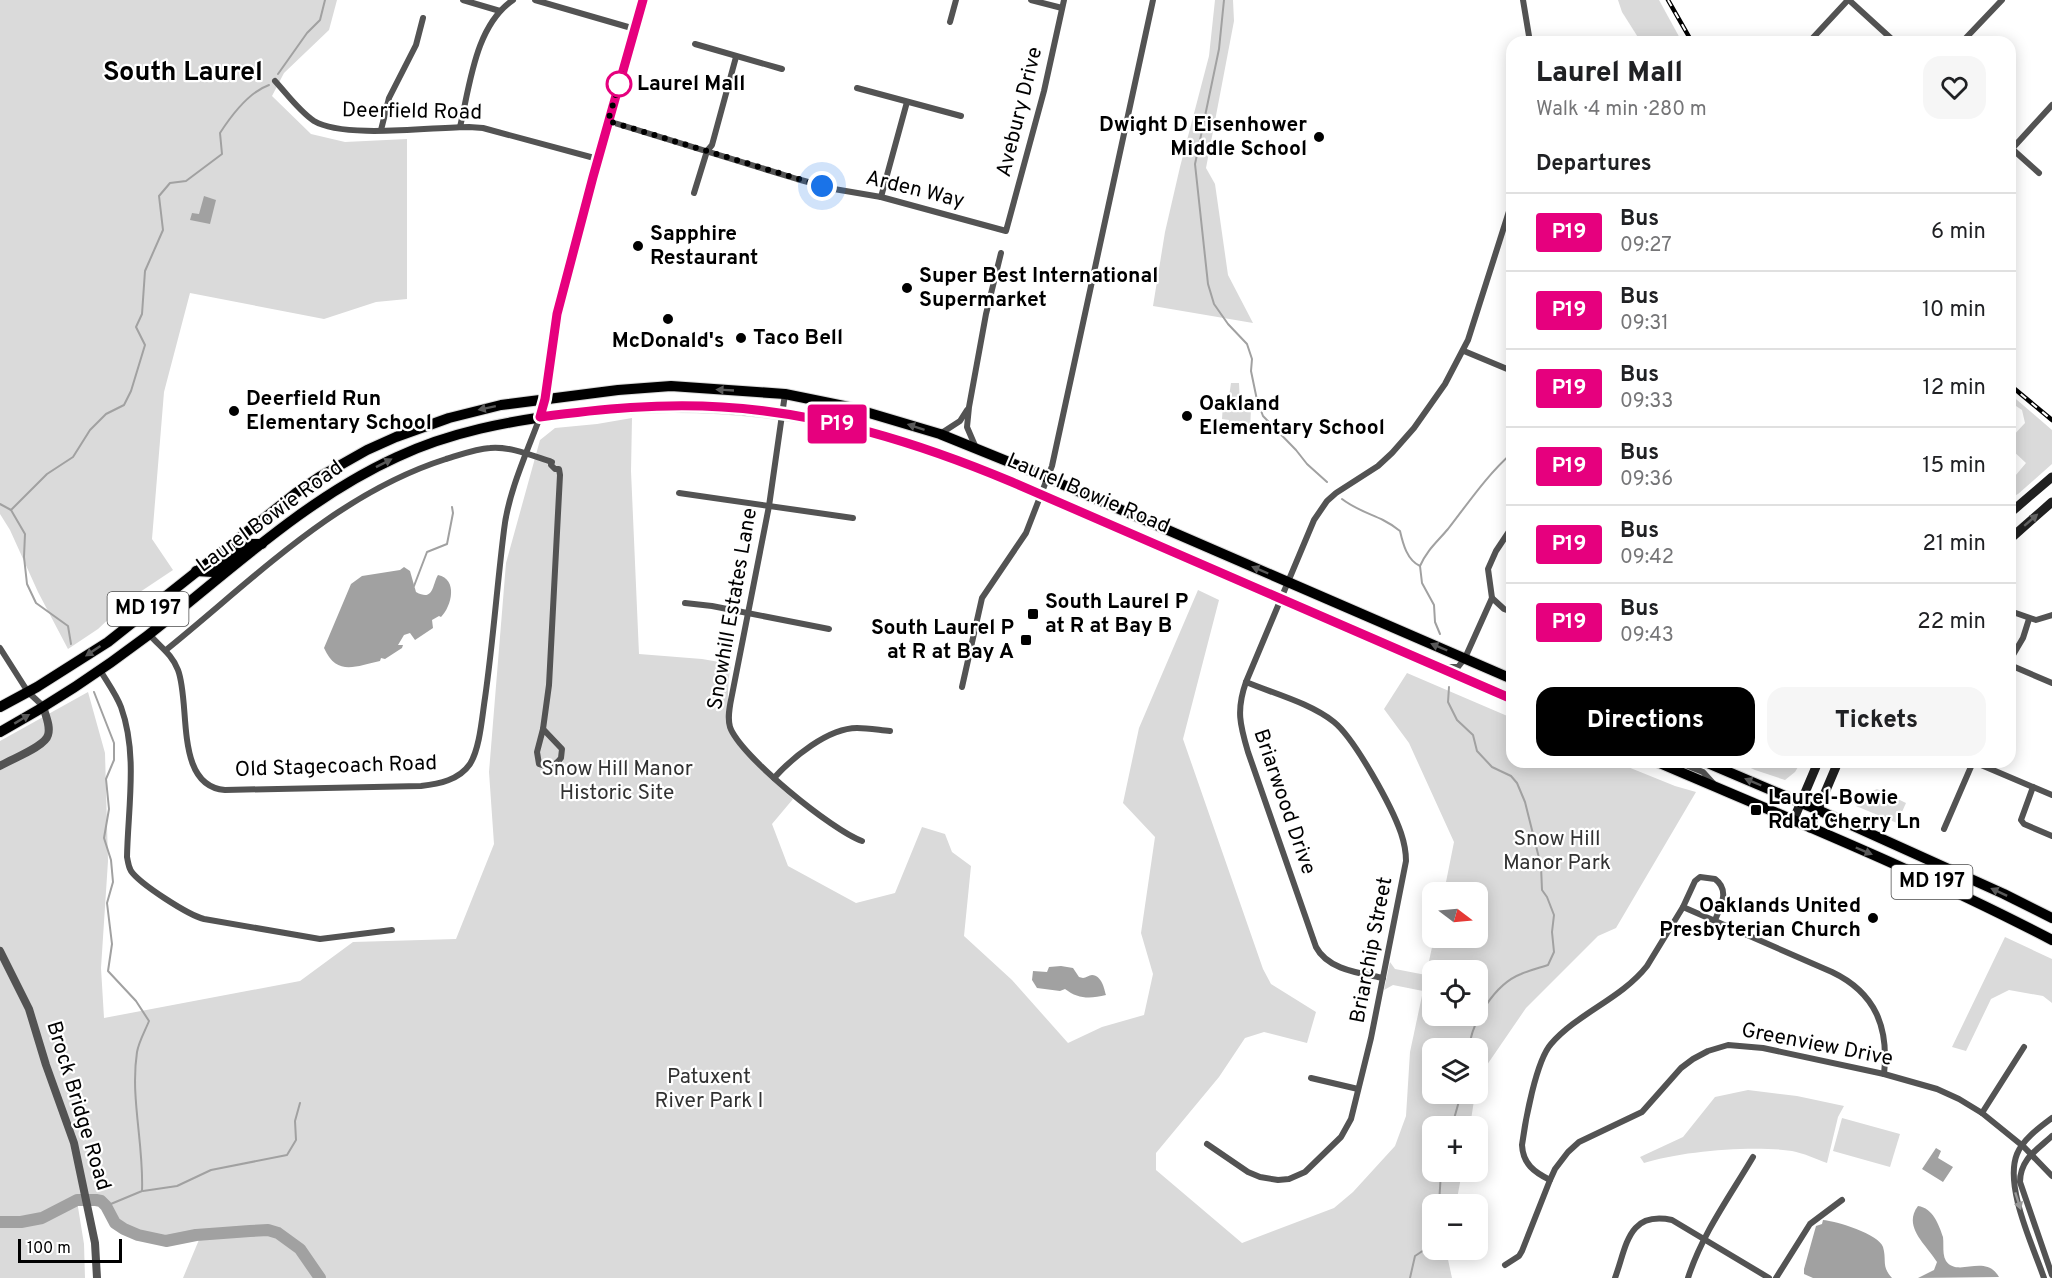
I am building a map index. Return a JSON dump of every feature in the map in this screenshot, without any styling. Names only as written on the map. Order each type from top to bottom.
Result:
[{"type":"main road","name":"Laurel Bowie Road","points":[[0,708],[108,642],[296,493],[321,476],[379,444],[420,427],[501,405],[671,386],[785,394],[849,407],[940,434],[1506,676]]},
{"type":"main road","name":"Laurel Bowie Road","points":[[0,732],[100,670],[328,495],[398,456],[465,433],[540,417],[618,408],[683,406],[743,409],[849,427],[905,442],[963,462],[1506,696]]},
{"type":"main road","points":[[2016,508],[2052,477]]},
{"type":"main road","points":[[2016,534],[2052,502]]},
{"type":"main road","points":[[196,571],[213,572],[249,544],[262,544]]},
{"type":"main road","name":"MD 197","points":[[1671,768],[1982,905],[2052,940]]},
{"type":"main road","name":"MD 197","points":[[1719,768],[1818,810],[2052,918]]},
{"type":"main road","points":[[1793,821],[1815,768]]},
{"type":"main road","points":[[1810,828],[1836,768]]},
{"type":"street","points":[[463,0],[500,11]]},
{"type":"street","points":[[460,127],[480,43],[492,21],[513,0]]},
{"type":"street","points":[[535,0],[635,28]]},
{"type":"street","name":"Old Stagecoach Road","points":[[149,634],[166,650],[180,676],[193,765],[198,776],[210,786],[225,790],[413,786],[438,784],[466,768],[475,751],[490,662],[504,528],[545,399],[557,314],[643,0]]},
{"type":"street","points":[[950,22],[956,0]]},
{"type":"street","points":[[1031,0],[1062,9]]},
{"type":"street","name":"Avebury Drive","points":[[1006,231],[1044,91],[1065,0]]},
{"type":"street","points":[[962,687],[982,598],[1020,544],[1048,479],[1153,0]]},
{"type":"street","points":[[1523,0],[1529,36]]},
{"type":"street","points":[[1815,36],[1849,0],[1888,36]]},
{"type":"street","points":[[1968,36],[2002,0]]},
{"type":"street","points":[[381,130],[388,98],[416,45],[423,18]]},
{"type":"street","points":[[695,44],[783,69]]},
{"type":"street","points":[[694,193],[707,151],[712,144],[736,57]]},
{"type":"street","name":"Deerfield Road","points":[[275,81],[303,112],[319,123],[345,130],[460,127],[493,130],[598,159]]},
{"type":"street","points":[[857,88],[961,116]]},
{"type":"street","points":[[880,197],[907,102]]},
{"type":"street","points":[[2016,143],[2052,105]]},
{"type":"street","name":"Arden Way","points":[[608,121],[822,186],[880,197],[1006,231]]},
{"type":"street","points":[[2016,152],[2039,173]]},
{"type":"street","name":"Briarwood Drive","points":[[1383,978],[1334,965],[1321,956],[1316,947],[1241,729],[1240,705],[1246,682],[1280,599],[1309,529],[1320,510],[1340,489],[1378,466],[1392,453],[1439,394],[1464,351],[1506,221]]},
{"type":"street","points":[[976,449],[967,427],[969,407],[1001,252]]},
{"type":"street","points":[[1464,351],[1506,368]]},
{"type":"street","name":"Snowhill Estates Lane","points":[[785,394],[769,506],[732,695],[729,725],[742,744],[774,778],[804,804],[850,837],[862,841]]},
{"type":"street","points":[[940,434],[960,421],[969,407]]},
{"type":"street","points":[[166,650],[325,521],[382,485],[426,466],[483,448],[500,448],[552,462],[551,465],[555,469],[559,469],[549,686],[537,752],[538,764],[546,767],[552,766],[561,758],[562,749],[543,729]]},
{"type":"street","points":[[679,493],[853,518]]},
{"type":"street","points":[[1438,668],[1458,667],[1465,658],[1492,598],[1488,569],[1506,536]]},
{"type":"street","points":[[1492,598],[1506,610]]},
{"type":"street","points":[[685,603],[712,606],[829,629]]},
{"type":"street","points":[[2016,614],[2039,620],[2052,615]]},
{"type":"street","points":[[2016,651],[2029,619]]},
{"type":"street","points":[[0,648],[28,692],[43,706],[49,733],[46,740],[39,746],[0,766]]},
{"type":"street","points":[[2016,666],[2052,683]]},
{"type":"street","points":[[100,670],[121,706],[127,731],[131,776],[127,856],[130,869],[134,874],[167,900],[189,914],[204,919],[320,939],[392,930]]},
{"type":"street","name":"Briarchip Street","points":[[1207,1144],[1248,1172],[1270,1179],[1289,1179],[1305,1172],[1341,1137],[1351,1119],[1383,978],[1406,861],[1404,841],[1396,821],[1362,759],[1341,728],[1318,712],[1246,682]]},
{"type":"street","points":[[774,778],[810,746],[839,732],[855,728],[890,731]]},
{"type":"street","points":[[1693,768],[1703,772],[1716,787]]},
{"type":"street","points":[[1944,829],[1971,768]]},
{"type":"street","points":[[1988,768],[2052,795]]},
{"type":"street","points":[[2033,787],[2021,820],[2024,824],[2052,836]]},
{"type":"street","points":[[1550,1180],[1533,1170],[1524,1158],[1522,1149],[1523,1132],[1544,1056],[1552,1042],[1620,992],[1640,974],[1683,907],[1698,878],[1707,876],[1721,884],[1724,892],[1715,920]]},
{"type":"street","points":[[1683,907],[1852,982],[1869,1001],[1881,1025],[1886,1046],[1884,1074]]},
{"type":"street","name":"Brock Bridge Road","points":[[0,951],[29,1009],[74,1143],[95,1243],[97,1278]]},
{"type":"street","name":"Greenview Drive","points":[[1505,1266],[1522,1251],[1550,1180],[1562,1159],[1575,1146],[1642,1112],[1688,1062],[1728,1045],[1751,1046],[1884,1074],[1937,1089],[1982,1113],[2022,1145],[2052,1176]]},
{"type":"street","points":[[1982,1113],[2024,1047]]},
{"type":"street","points":[[1311,1078],[1358,1089]]},
{"type":"street","points":[[2044,1278],[2014,1187],[2013,1174],[2016,1155],[2022,1145],[2052,1118]]},
{"type":"street","points":[[2052,1136],[2031,1154],[2022,1166],[2020,1182],[2052,1275]]},
{"type":"street","points":[[1688,1278],[1703,1240],[1754,1157]]},
{"type":"street","points":[[1776,1278],[1810,1224],[1842,1200]]},
{"type":"street","points":[[1615,1278],[1631,1233],[1636,1226],[1658,1218],[1672,1220],[1769,1278]]},
{"type":"green space","points":[[0,0],[337,0],[329,30],[284,73],[272,96],[311,134],[345,142],[407,139],[407,299],[376,302],[324,319],[190,293],[164,392],[152,539],[173,570],[131,598],[98,629],[68,649],[0,514]]},
{"type":"green space","points":[[1215,0],[1233,0],[1234,21],[1206,168],[1215,184],[1228,275],[1253,323],[1153,306],[1165,232],[1209,56]]},
{"type":"green space","points":[[1618,0],[1659,0],[1679,36],[1637,36],[1622,12]]},
{"type":"green space","points":[[1231,383],[1239,383],[1240,405],[1251,407],[1250,433],[1230,433],[1229,420],[1222,419],[1223,404],[1228,404]]},
{"type":"green space","points":[[2016,399],[2052,430],[2052,464],[2016,495],[2016,475],[2026,463],[2016,454],[2016,433],[2025,423],[2022,410],[2016,406]]},
{"type":"green space","name":"Patuxent River Park I","points":[[632,418],[631,471],[639,654],[702,659],[731,664],[728,709],[738,742],[760,769],[793,799],[772,824],[788,866],[856,903],[895,893],[922,827],[945,834],[952,852],[971,866],[964,936],[1012,980],[1068,1043],[1102,1027],[1144,1015],[1153,974],[1141,933],[1155,837],[1123,803],[1139,728],[1198,590],[1219,600],[1183,739],[1263,969],[1271,984],[1316,1012],[1307,1043],[1264,1032],[1245,1038],[1219,1077],[1156,1153],[1156,1170],[1242,1243],[1334,1208],[1353,1192],[1395,1146],[1406,1116],[1410,1052],[1422,996],[1422,1026],[1488,1026],[1488,960],[1429,960],[1432,948],[1488,948],[1488,882],[1446,882],[1454,842],[1409,743],[1384,709],[1407,673],[1506,715],[1506,768],[1630,768],[1696,792],[1616,928],[1598,936],[1526,1008],[1488,1063],[1488,1038],[1422,1038],[1422,1104],[1473,1104],[1472,1116],[1422,1116],[1422,1182],[1460,1182],[1458,1194],[1422,1194],[1422,1260],[1448,1260],[1452,1278],[183,1278],[201,1235],[166,1241],[138,1235],[115,1223],[101,1201],[77,1201],[84,1244],[85,1278],[0,1278],[0,741],[88,692],[105,753],[108,861],[101,968],[104,1018],[300,981],[353,942],[456,939],[494,844],[489,772],[506,563],[540,440],[555,428]]},
{"type":"green space","points":[[1751,768],[1797,768],[1785,780]]},
{"type":"green space","points":[[1877,789],[1906,803],[1897,823],[1856,806],[1860,797]]},
{"type":"green space","points":[[2005,937],[2052,959],[2052,1003],[2043,996],[2009,990],[1991,999],[1966,1051],[1952,1047]]},
{"type":"green space","name":"Patuxent River Park I","points":[[1390,962],[1395,969],[1422,974],[1422,991],[1393,985],[1384,990]]},
{"type":"green space","points":[[1748,1090],[1797,1096],[1844,1106],[1838,1117],[1827,1163],[1792,1151],[1776,1149],[1697,1152],[1644,1163],[1640,1157],[1683,1137],[1715,1097]]},
{"type":"green space","points":[[1842,1118],[1900,1134],[1890,1167],[1833,1151]]},
{"type":"shaded area","points":[[204,196],[216,200],[210,224],[190,220],[192,213],[199,214]]},
{"type":"shaded area","points":[[404,567],[410,571],[416,592],[422,595],[429,594],[438,575],[448,582],[451,593],[445,612],[441,617],[432,620],[433,628],[415,640],[410,633],[404,635],[398,645],[403,645],[402,648],[385,659],[381,658],[380,661],[355,667],[335,663],[324,648],[351,584],[362,576],[400,570]]},
{"type":"shaded area","points":[[1049,967],[1073,968],[1079,977],[1095,976],[1102,983],[1106,995],[1084,997],[1065,989],[1060,991],[1037,988],[1032,980],[1033,971],[1047,972]]},
{"type":"shaded area","points":[[1936,1148],[1941,1151],[1938,1158],[1953,1167],[1943,1182],[1922,1169]]},
{"type":"shaded area","points":[[1918,1206],[1928,1210],[1937,1222],[1943,1237],[1945,1258],[1951,1266],[1987,1267],[1999,1277],[1918,1278],[1934,1270],[1937,1262],[1914,1228],[1914,1214]]},
{"type":"shaded area","points":[[1823,1220],[1856,1229],[1880,1242],[1884,1252],[1885,1267],[1892,1278],[1813,1278],[1804,1274],[1816,1226],[1822,1224]]},
{"type":"waterway","points":[[278,74],[307,33],[320,20],[325,0]]},
{"type":"waterway","points":[[1224,0],[1219,49],[1195,164],[1208,284],[1214,304],[1228,324],[1247,344],[1252,359],[1251,371],[1257,400],[1263,416],[1307,464],[1327,482]]},
{"type":"waterway","points":[[71,644],[68,626],[36,603],[27,584],[24,557],[25,534],[11,510],[47,474],[73,457],[90,430],[106,414],[124,405],[131,391],[145,345],[136,327],[142,314],[145,271],[163,230],[159,196],[170,183],[186,181],[222,154],[220,133],[224,126],[254,93],[269,85]]},
{"type":"waterway","points":[[1420,566],[1429,551],[1478,489],[1506,459]]},
{"type":"waterway","points":[[1342,499],[1400,531],[1409,556],[1420,566],[1422,583],[1434,605],[1435,622],[1440,634]]},
{"type":"waterway","points":[[0,504],[11,510]]},
{"type":"waterway","points":[[414,586],[427,552],[447,544],[452,507]]},
{"type":"waterway","points":[[1449,687],[1448,702],[1457,720],[1473,735],[1477,751],[1492,767],[1511,776],[1517,783],[1525,802],[1541,866],[1542,890],[1554,915],[1552,932],[1554,952],[1548,965],[1524,973],[1502,986],[1480,1015],[1471,1038]]},
{"type":"waterway","points":[[94,692],[114,743],[114,760],[106,779],[109,809],[104,838],[111,860],[113,882],[107,903],[112,944],[108,971],[136,1001],[149,1021],[138,1048],[135,1069],[142,1191],[106,1206]]},
{"type":"waterway","points":[[143,1191],[177,1186],[211,1170],[287,1155],[296,1140],[295,1121],[300,1103]]},
{"type":"waterway","points":[[1455,1116],[1458,1104]]},
{"type":"waterway","points":[[1440,1182],[1440,1194]]},
{"type":"waterway","points":[[0,1222],[21,1222],[42,1218],[77,1200],[96,1200],[106,1206],[115,1223],[124,1229],[138,1235],[166,1241],[196,1235],[268,1230],[278,1233],[300,1249],[320,1278]]},
{"type":"waterway","points":[[1410,1278],[1415,1256],[1422,1251]]},
{"type":"railway","points":[[1668,0],[1689,36]]},
{"type":"railway","points":[[2016,390],[2052,420]]},
{"type":"bus line","name":"P19","points":[[643,0],[557,314],[545,399],[540,417],[618,408],[719,407],[812,419],[905,442],[1012,482],[1506,696]]},
{"type":"place","name":"Laurel Mall","points":[[619,84]]},
{"type":"place","name":"Dwight D Eisenhower Middle School","points":[[1319,137]]},
{"type":"place","name":"Sapphire Restaurant","points":[[638,246]]},
{"type":"place","name":"Super Best International Supermarket","points":[[907,288]]},
{"type":"place","name":"McDonald's","points":[[668,319]]},
{"type":"place","name":"Taco Bell","points":[[741,338]]},
{"type":"place","name":"Deerfield Run Elementary School","points":[[234,411]]},
{"type":"place","name":"Oakland Elementary School","points":[[1187,416]]},
{"type":"place","name":"South Laurel P at R at Bay B","points":[[1033,614]]},
{"type":"place","name":"South Laurel P at R at Bay A","points":[[1026,640]]},
{"type":"place","name":"Laurel-Bowie Rd at Cherry Ln","points":[[1756,810]]},
{"type":"place","name":"Oaklands United Presbyterian Church","points":[[1873,918]]},
{"type":"district","name":"South Laurel","points":[[183,73]]},
{"type":"route","points":[[619,84],[622,74],[608,121],[822,186]]},
{"type":"park label","name":"Snow Hill Manor Historic Site","points":[[617,781]]},
{"type":"park label","name":"Snow Hill Manor Park","points":[[1557,851]]}]
